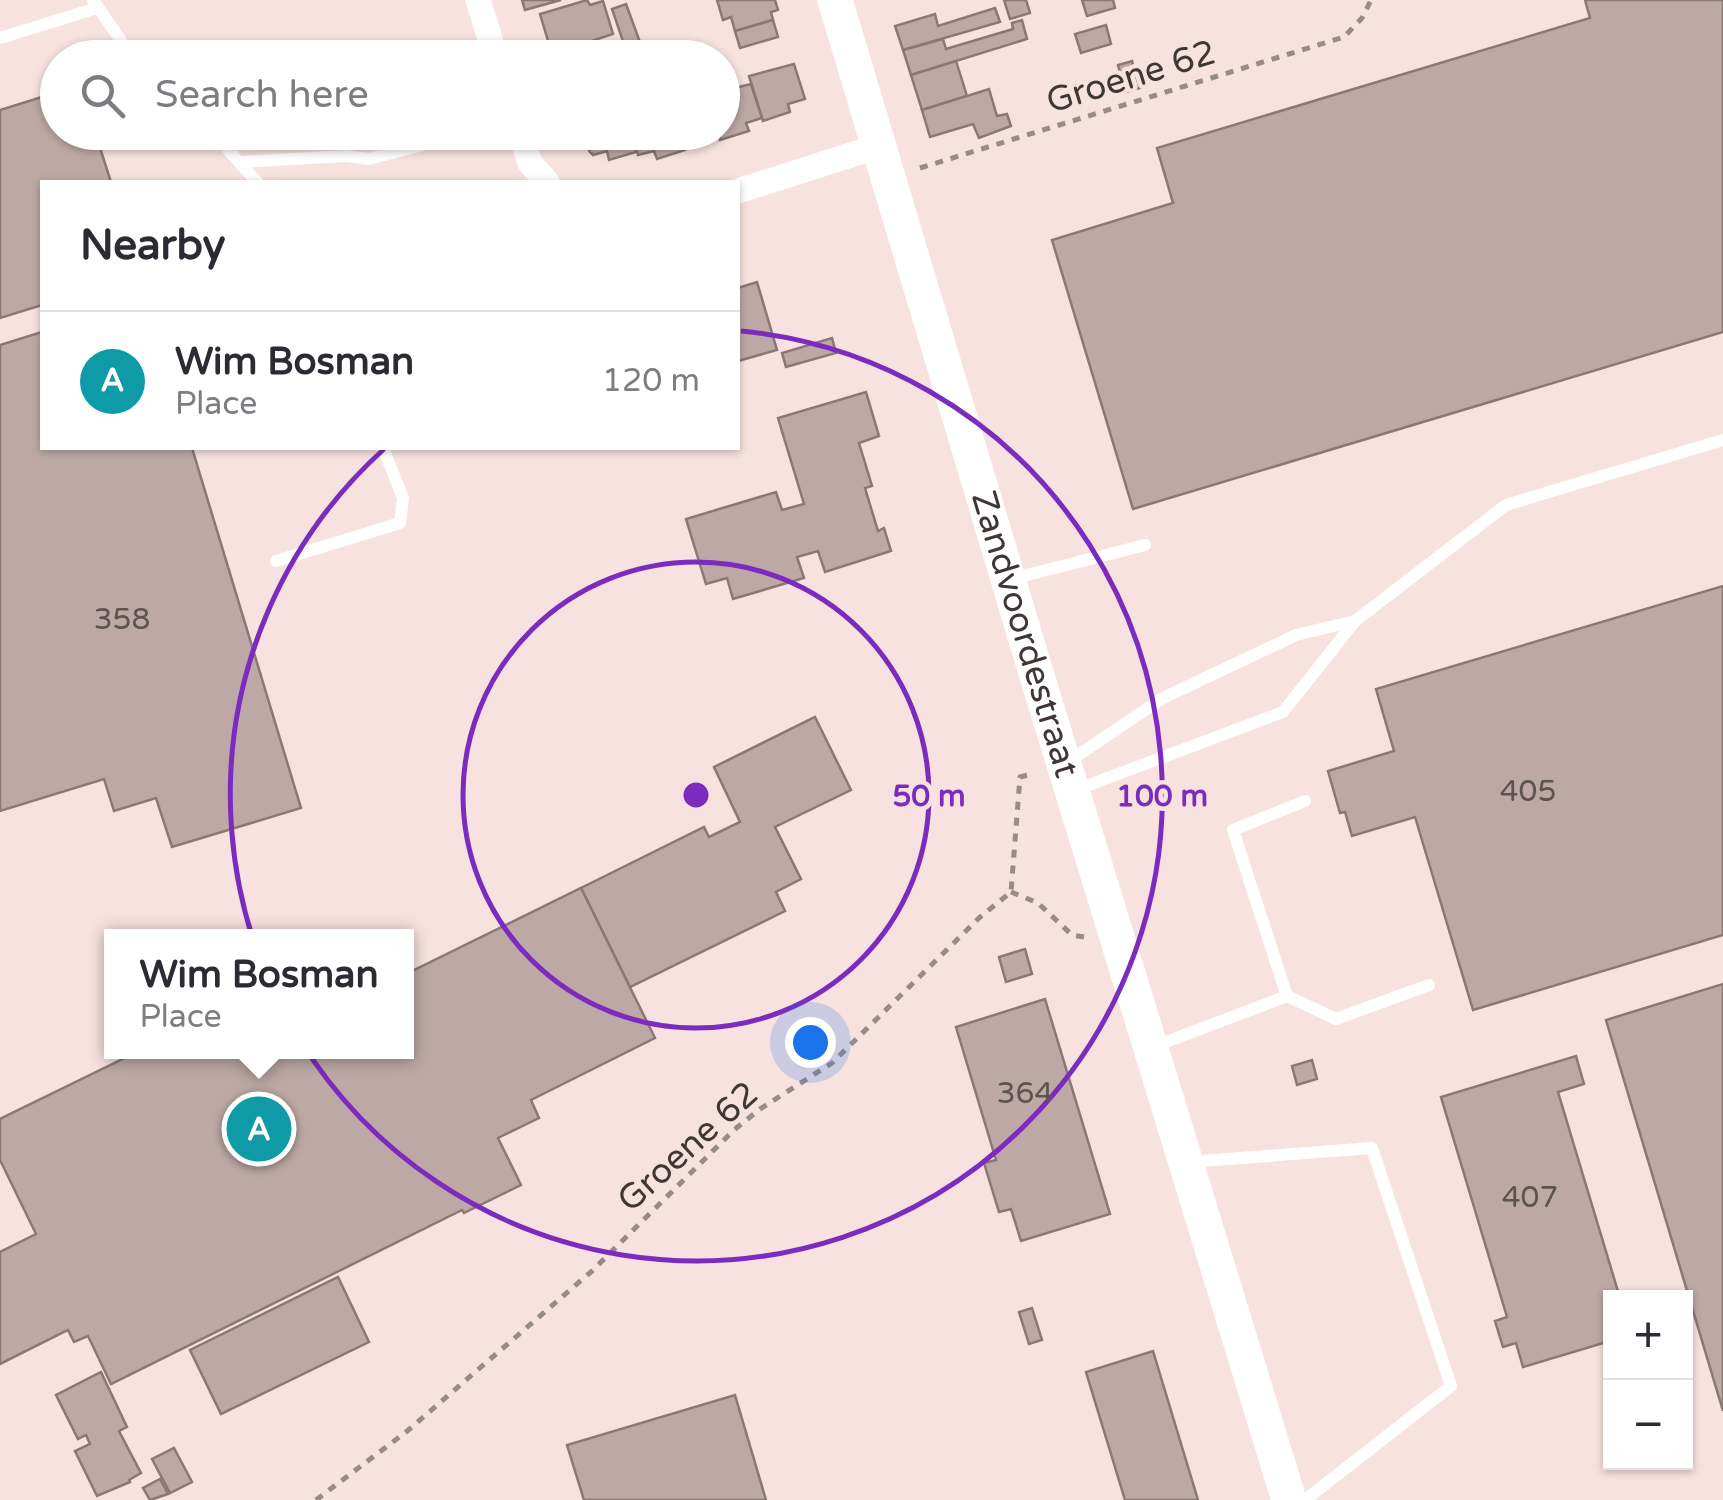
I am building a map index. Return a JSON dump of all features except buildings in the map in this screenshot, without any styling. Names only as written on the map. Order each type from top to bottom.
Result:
[{"type":"main road","name":"Zandvoordestraat","points":[[835,0],[1289,1500]]},
{"type":"street","points":[[478,0],[490,40]]},
{"type":"street","points":[[526,150],[530,163],[544,180]]},
{"type":"street","points":[[740,191],[884,162]]},
{"type":"lane","points":[[0,38],[95,4],[121,40]]},
{"type":"lane","points":[[229,150],[255,180]]},
{"type":"lane","points":[[241,162],[346,156],[369,159],[403,150]]},
{"type":"lane","points":[[1068,778],[1283,712],[1355,621],[1506,505],[1723,440]]},
{"type":"lane","points":[[276,561],[400,523],[403,498],[384,450]]},
{"type":"lane","points":[[1008,580],[1145,545]]},
{"type":"lane","points":[[1068,778],[1163,698],[1296,635],[1355,621]]},
{"type":"lane","points":[[1287,996],[1233,830],[1305,801]]},
{"type":"lane","points":[[1150,1048],[1287,996],[1336,1019],[1428,984]]},
{"type":"lane","points":[[1186,1162],[1372,1148],[1451,1386],[1305,1500]]},
{"type":"path","name":"Groene 62","points":[[884,162],[1344,37],[1362,18],[1370,0]]},
{"type":"path","points":[[1068,778],[1020,778],[1012,892],[1038,904],[1072,935],[1118,942]]},
{"type":"path","name":"Groene 62","points":[[316,1500],[406,1432],[592,1271],[734,1130],[859,1040],[979,918],[1012,892]]},
{"type":"place","name":"Wim Bosman","points":[[259,1129]]}]
